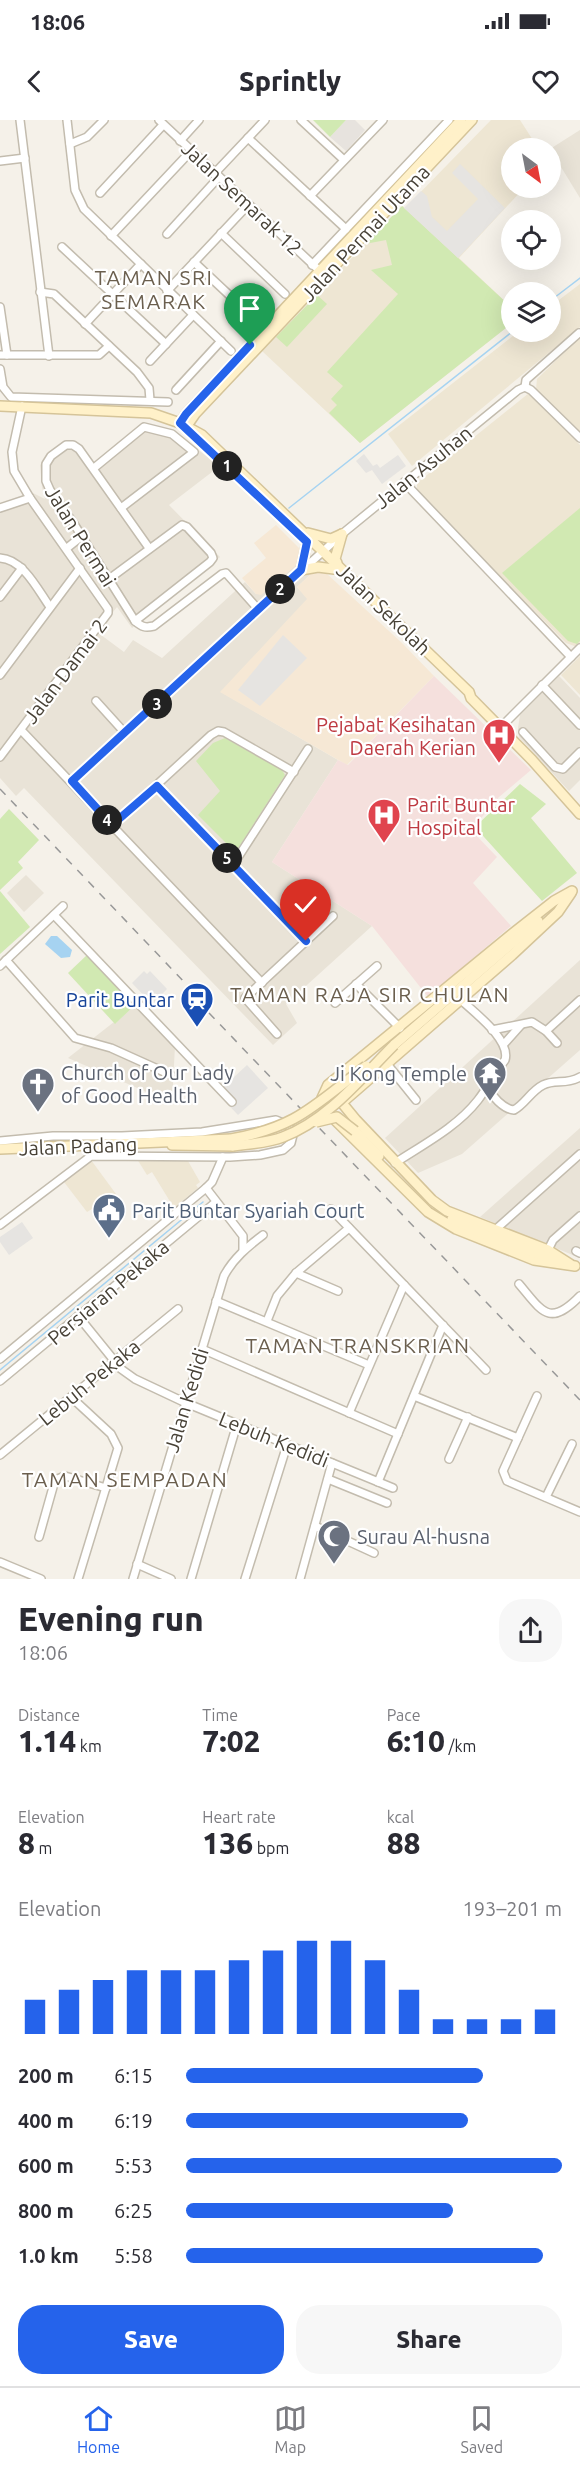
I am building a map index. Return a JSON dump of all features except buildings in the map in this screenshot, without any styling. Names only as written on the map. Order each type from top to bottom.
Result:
[{"type":"street","points":[[20,120],[49,356]]},
{"type":"street","points":[[67,120],[75,190],[84,209],[231,351]]},
{"type":"street","points":[[70,144],[87,137],[104,120]]},
{"type":"street","points":[[180,141],[199,120]]},
{"type":"street","points":[[167,234],[265,120]]},
{"type":"street","points":[[301,120],[344,160]]},
{"type":"street","points":[[310,196],[383,120]]},
{"type":"street","points":[[319,271],[346,229],[419,164],[449,120]]},
{"type":"street","name":"Jalan Permai Utama","points":[[183,425],[186,414],[461,120]]},
{"type":"street","name":"Jalan Permai Utama","points":[[419,164],[472,120]]},
{"type":"street","points":[[100,193],[161,122]]},
{"type":"street","name":"Jalan Semarak 12","points":[[161,122],[319,271]]},
{"type":"street","points":[[248,138],[346,229]]},
{"type":"street","points":[[111,236],[191,151]]},
{"type":"street","points":[[0,161],[25,158]]},
{"type":"street","points":[[167,291],[248,205]]},
{"type":"street","points":[[220,233],[285,294]]},
{"type":"street","points":[[62,247],[166,344]]},
{"type":"street","points":[[194,262],[258,322]]},
{"type":"street","points":[[85,324],[141,264]]},
{"type":"street","name":"Jalan Permai Utama","points":[[183,425],[319,271]]},
{"type":"street","points":[[40,292],[54,294],[145,381],[149,388],[150,400]]},
{"type":"street","points":[[0,307],[3,355],[99,355],[109,346]]},
{"type":"street","points":[[150,361],[193,315]]},
{"type":"street","name":"Jalan Asuhan","points":[[72,781],[321,552],[404,482],[518,390],[525,387],[526,380],[579,333]]},
{"type":"street","points":[[176,390],[220,341]]},
{"type":"street","points":[[0,369],[7,393],[11,397],[168,402]]},
{"type":"street","points":[[525,387],[531,390],[580,438]]},
{"type":"street","name":"Jalan Sekolah","points":[[0,406],[151,413],[183,425],[201,435],[301,530],[465,696],[471,698],[580,814]]},
{"type":"street","points":[[0,675],[80,568],[30,498],[14,471],[12,462],[15,435],[22,406]]},
{"type":"street","points":[[195,414],[195,428],[201,435]]},
{"type":"street","name":"Jalan Sekolah","points":[[183,425],[307,542],[321,552]]},
{"type":"street","points":[[122,508],[194,452],[172,434],[144,427],[94,468],[149,548]]},
{"type":"street","name":"Jalan Permai","points":[[94,468],[73,445],[66,445],[58,449],[46,464],[46,481],[135,621],[146,628],[160,621],[226,573],[258,609]]},
{"type":"street","points":[[404,482],[571,657]]},
{"type":"street","points":[[0,508],[30,498]]},
{"type":"street","points":[[109,579],[182,525],[187,527],[213,558],[135,621]]},
{"type":"street","points":[[301,530],[332,539],[342,534]]},
{"type":"street","points":[[307,542],[301,570],[336,567],[334,559],[342,534]]},
{"type":"street","points":[[67,548],[81,536]]},
{"type":"street","points":[[0,558],[6,558],[22,568],[50,607]]},
{"type":"street","points":[[0,597],[22,568]]},
{"type":"street","name":"Jalan Damai 2","points":[[0,758],[108,613],[108,609],[80,568]]},
{"type":"street","points":[[500,728],[580,648]]},
{"type":"street","points":[[542,685],[580,725]]},
{"type":"street","points":[[96,701],[125,733]]},
{"type":"street","points":[[21,730],[262,982]]},
{"type":"street","points":[[112,825],[218,731],[224,732],[294,772]]},
{"type":"street","points":[[523,732],[555,767],[562,769],[580,752]]},
{"type":"street","points":[[0,741],[7,748]]},
{"type":"street","points":[[233,865],[308,749]]},
{"type":"street","points":[[157,786],[306,941]]},
{"type":"street","points":[[332,1105],[357,1090],[461,1000],[558,912],[576,887]]},
{"type":"street","points":[[576,887],[512,934],[328,1085],[322,1098],[356,1120],[395,1163],[432,1200],[447,1211],[490,1233],[548,1250],[578,1267]]},
{"type":"street","name":"Jalan Padang","points":[[0,1149],[157,1144],[190,1147],[233,1146],[283,1137],[308,1125],[332,1105],[394,1045],[576,887]]},
{"type":"street","points":[[63,906],[3,963],[75,1038],[111,1048],[171,1075]]},
{"type":"street","points":[[54,915],[231,1102]]},
{"type":"street","points":[[277,1034],[245,998],[333,916]]},
{"type":"street","points":[[335,1003],[377,966]]},
{"type":"street","points":[[356,984],[400,1028]]},
{"type":"street","points":[[395,1163],[450,1127],[472,1106],[505,1060],[507,1054],[504,1044],[461,1000]]},
{"type":"street","points":[[546,1031],[579,1002]]},
{"type":"street","points":[[492,1030],[532,1022],[546,1031],[557,1043]]},
{"type":"street","points":[[504,1044],[521,1024]]},
{"type":"street","points":[[387,1064],[416,1100]]},
{"type":"street","points":[[487,1087],[509,1110],[514,1110],[540,1086],[551,1081],[563,1083],[580,1077]]},
{"type":"street","points":[[328,1085],[332,1105],[345,1130],[428,1212],[456,1229],[534,1260],[578,1267]]},
{"type":"street","points":[[220,1090],[228,1093]]},
{"type":"street","points":[[356,1120],[353,1102],[357,1090]]},
{"type":"street","points":[[332,1105],[428,1206],[443,1215],[578,1267]]},
{"type":"street","name":"Jalan Padang","points":[[157,1144],[188,1139],[231,1139],[259,1134],[332,1105]]},
{"type":"street","points":[[308,1125],[337,1117],[356,1131]]},
{"type":"street","points":[[0,1141],[53,1136],[122,1136],[202,1132],[276,1120],[283,1121],[292,1130],[293,1139],[283,1150],[260,1155],[90,1156],[0,1225]]},
{"type":"street","points":[[345,1130],[356,1120]]},
{"type":"street","points":[[490,1233],[580,1154]]},
{"type":"street","points":[[0,1359],[206,1188],[212,1182],[223,1157]]},
{"type":"street","points":[[206,1188],[243,1236],[243,1250]]},
{"type":"street","name":"Persiaran Pekaka","points":[[0,1381],[216,1202]]},
{"type":"street","points":[[331,1209],[486,1370]]},
{"type":"street","points":[[548,1250],[552,1240],[580,1216]]},
{"type":"street","points":[[267,1321],[277,1296],[296,1273],[349,1228]]},
{"type":"street","name":"Jalan Kedidi","points":[[133,1579],[216,1301],[230,1265],[243,1250],[263,1235]]},
{"type":"street","points":[[296,1273],[338,1291]]},
{"type":"street","points":[[519,1284],[541,1310],[550,1314],[557,1314],[580,1296]]},
{"type":"street","points":[[349,1413],[404,1285]]},
{"type":"street","points":[[216,1301],[369,1365]]},
{"type":"street","name":"Lebuh Pekaka","points":[[0,1455],[177,1309]]},
{"type":"street","name":"Lebuh Kedidi","points":[[78,1316],[114,1361],[128,1374],[186,1403],[393,1488]]},
{"type":"street","points":[[378,1482],[443,1325]]},
{"type":"street","points":[[202,1349],[398,1434]]},
{"type":"street","points":[[414,1395],[518,1438]]},
{"type":"street","points":[[537,1396],[503,1471],[504,1477],[507,1481],[580,1512]]},
{"type":"street","points":[[71,1397],[116,1441],[117,1456],[78,1579]]},
{"type":"street","points":[[449,1459],[468,1417]]},
{"type":"street","points":[[191,1579],[237,1424]]},
{"type":"street","points":[[546,1497],[572,1444]]},
{"type":"street","points":[[245,1579],[287,1445]]},
{"type":"street","points":[[300,1579],[332,1463]]},
{"type":"street","points":[[39,1537],[55,1479],[65,1476],[106,1488]]},
{"type":"street","points":[[328,1479],[387,1503]]},
{"type":"street","points":[[315,1526],[374,1553]]},
{"type":"street","points":[[0,1562],[41,1579]]},
{"type":"street","points":[[137,1564],[171,1579]]},
{"type":"shaded area","points":[[346,120],[355,120],[365,130],[346,151],[330,137]]},
{"type":"shaded area","points":[[491,120],[520,120],[532,138],[501,138],[501,198],[515,198],[501,210],[501,213],[459,258],[501,298],[501,332],[360,443],[262,351],[402,206],[405,208]]},
{"type":"shaded area","points":[[580,130],[580,198],[561,167],[561,142]]},
{"type":"shaded area","points":[[460,164],[505,208],[458,258],[404,208],[421,191],[427,196],[432,217],[447,231],[478,199],[452,173]]},
{"type":"shaded area","points":[[580,284],[580,327],[412,466],[388,434],[505,342],[561,342],[561,298]]},
{"type":"shaded area","points":[[580,337],[580,434],[536,389],[537,379]]},
{"type":"shaded area","points":[[529,393],[580,445],[580,644],[577,647],[566,643],[417,493],[417,483]]},
{"type":"shaded area","points":[[146,423],[173,431],[217,464],[212,472],[169,505],[220,557],[132,628],[117,607],[97,632],[124,652],[133,640],[162,658],[245,582],[256,594],[301,561],[312,573],[297,587],[308,599],[221,692],[338,760],[272,862],[372,926],[286,1004],[297,1023],[273,1045],[24,788],[16,796],[0,778],[0,504],[33,493],[45,499],[40,465],[60,444],[72,441],[77,443],[94,464]]},
{"type":"shaded area","points":[[364,454],[373,466],[377,464],[380,468],[398,455],[406,466],[382,484],[372,470],[366,473],[356,461]]},
{"type":"shaded area","points":[[276,525],[302,551],[301,561],[261,595],[256,594],[242,578],[266,558],[254,543]]},
{"type":"shaded area","points":[[312,573],[326,573],[434,676],[347,765],[220,692],[307,599],[297,587]]},
{"type":"shaded area","points":[[283,635],[307,658],[260,706],[238,690]]},
{"type":"shaded area","points":[[580,656],[580,695],[561,675]]},
{"type":"shaded area","name":"Parit Buntar Hospital","points":[[434,676],[531,770],[499,797],[471,830],[497,857],[473,883],[511,926],[428,997],[372,926],[272,862],[338,760],[348,765]]},
{"type":"shaded area","points":[[559,676],[580,698],[580,780],[569,791],[519,737],[518,728],[520,715]]},
{"type":"shaded area","points":[[26,875],[44,893],[24,912],[7,893]]},
{"type":"shaded area","points":[[580,960],[580,1050],[462,1154],[418,1173],[385,1138]]},
{"type":"shaded area","points":[[144,971],[147,974],[150,971],[167,989],[152,1004],[132,983]]},
{"type":"shaded area","points":[[134,1006],[175,1046],[172,1103],[68,1058],[114,1022],[116,1023]]},
{"type":"shaded area","points":[[247,1065],[268,1088],[238,1115],[217,1093]]},
{"type":"shaded area","points":[[580,1128],[580,1258],[480,1217]]},
{"type":"shaded area","points":[[137,1159],[188,1161],[200,1182],[196,1185],[198,1188],[174,1208],[152,1172],[147,1175]]},
{"type":"shaded area","points":[[91,1160],[116,1194],[87,1212],[64,1182]]},
{"type":"shaded area","points":[[22,1222],[33,1238],[9,1255],[0,1242],[0,1237]]},
{"type":"green space","points":[[313,120],[346,120],[330,137]]},
{"type":"green space","points":[[402,206],[501,298],[501,332],[360,443],[329,413],[337,405],[331,399],[343,386],[327,372],[398,294],[371,270],[392,265],[386,240],[365,244]]},
{"type":"green space","points":[[317,295],[327,304],[287,347],[276,337]]},
{"type":"green space","points":[[580,508],[580,641],[577,644],[568,641],[502,573]]},
{"type":"green space","points":[[225,738],[282,770],[285,775],[237,850],[232,849],[198,815],[220,791],[196,761],[213,743]]},
{"type":"green space","points":[[520,784],[546,804],[531,818],[577,873],[542,901],[475,827]]},
{"type":"green space","points":[[9,809],[39,840],[18,862],[23,868],[0,890],[0,819]]},
{"type":"green space","points":[[0,891],[30,927],[0,954]]},
{"type":"green space","points":[[87,955],[134,1006],[115,1024],[68,973]]},
{"type":"water","points":[[51,936],[57,936],[72,950],[70,957],[61,958],[45,944]]},
{"type":"waterway","points":[[561,293],[580,278]]},
{"type":"waterway","points":[[289,508],[501,341]]},
{"type":"waterway","points":[[0,1370],[203,1202]]},
{"type":"railway","points":[[0,789],[188,986]]},
{"type":"railway","points":[[209,1013],[580,1400]]},
{"type":"place","name":"Pejabat Kesihatan Daerah Kerian","points":[[499,764]]},
{"type":"place","name":"Parit Buntar Hospital","points":[[384,844]]},
{"type":"place","name":"Parit Buntar","points":[[197,1028]]},
{"type":"place","name":"Ji Kong Temple","points":[[490,1102]]},
{"type":"place","name":"Church of Our Lady of Good Health","points":[[38,1113]]},
{"type":"place","name":"Parit Buntar Syariah Court","points":[[109,1239]]},
{"type":"place","name":"Surau Al-husna","points":[[334,1565]]},
{"type":"district","name":"TAMAN SRI SEMARAK","points":[[154,289]]},
{"type":"district","name":"TAMAN RAJA SIR CHULAN","points":[[370,994]]},
{"type":"district","name":"TAMAN TRANSKRIAN","points":[[358,1345]]},
{"type":"district","name":"TAMAN SEMPADAN","points":[[125,1479]]},
{"type":"route","points":[[250,345],[180,423],[307,542],[301,570],[72,781],[112,825],[157,786],[306,941]]}]
